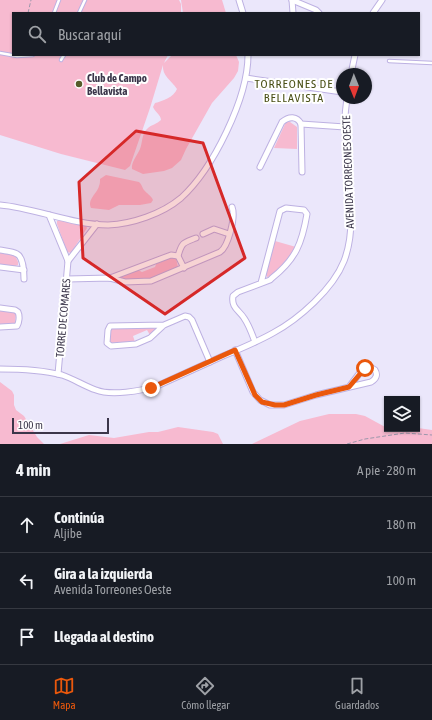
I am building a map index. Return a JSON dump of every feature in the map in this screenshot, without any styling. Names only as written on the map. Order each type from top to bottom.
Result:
[{"type":"street","points":[[240,0],[244,12]]},
{"type":"street","points":[[293,12],[292,0],[318,12]]},
{"type":"street","points":[[374,12],[382,0]]},
{"type":"street","points":[[0,205],[97,224],[116,224],[139,219],[169,206],[184,195],[206,167],[220,144],[237,109],[246,78],[248,56]]},
{"type":"street","points":[[352,68],[355,56]]},
{"type":"street","points":[[246,78],[336,91]]},
{"type":"street","name":"AVENIDA TORREONES OESTE","points":[[0,369],[27,370],[58,374],[98,391],[109,393],[139,391],[157,386],[281,329],[307,309],[335,277],[344,260],[350,238],[352,217],[345,145],[347,104]]},
{"type":"street","points":[[260,167],[282,122],[287,118],[293,118],[298,120],[301,124],[302,172]]},
{"type":"street","points":[[301,124],[345,127]]},
{"type":"street","points":[[67,278],[110,278],[121,281],[151,281],[184,268],[222,251],[225,248],[234,215],[232,207]]},
{"type":"street","points":[[255,342],[244,318],[236,310],[233,298],[236,293],[261,283],[275,276],[293,256],[299,248],[306,216],[304,210],[286,208],[280,212],[261,283]]},
{"type":"street","name":"TORRE DE COMARES","points":[[49,215],[68,261],[58,374]]},
{"type":"street","points":[[68,261],[97,224]]},
{"type":"street","points":[[203,234],[214,229],[229,234]]},
{"type":"street","points":[[184,268],[178,256],[182,244],[196,238]]},
{"type":"street","points":[[0,250],[18,255],[24,270],[24,279]]},
{"type":"street","points":[[110,278],[171,255],[178,256]]},
{"type":"street","points":[[0,267],[24,270]]},
{"type":"street","points":[[0,308],[15,310],[18,312],[19,316],[16,326],[0,327]]},
{"type":"street","points":[[164,325],[110,326],[108,330],[107,343],[111,346],[136,344],[150,338],[164,325],[183,316],[189,317],[192,320],[210,362]]},
{"type":"street","points":[[235,350],[253,392],[260,400],[270,404],[284,405],[316,395],[349,387],[373,381],[376,376],[375,370],[370,367],[365,368],[349,387]]},
{"type":"lane","points":[[54,12],[59,0]]},
{"type":"lane","points":[[79,12],[85,0]]},
{"type":"lane","points":[[0,53],[12,55]]},
{"type":"lane","points":[[61,60],[63,56]]},
{"type":"lane","points":[[389,61],[432,63]]},
{"type":"path","points":[[28,12],[32,0]]},
{"type":"path","points":[[346,444],[365,439],[405,433],[432,435]]},
{"type":"highlighted area","points":[[136,131],[203,143],[245,258],[165,314],[83,258],[79,182]]},
{"type":"shaded area","name":"Club de Campo Bellavista","points":[[0,0],[179,0],[181,4],[181,12],[12,12],[12,56],[168,56],[164,63],[171,56],[236,56],[239,62],[238,71],[234,78],[212,103],[181,160],[172,168],[164,171],[143,174],[132,169],[132,164],[140,149],[144,133],[149,127],[161,120],[153,107],[155,103],[165,100],[176,92],[177,89],[165,75],[163,65],[130,166],[125,170],[61,154],[0,135]]},
{"type":"shaded area","points":[[181,0],[222,0],[226,12],[183,12]]},
{"type":"shaded area","points":[[286,122],[290,122],[297,127],[297,149],[274,148]]},
{"type":"shaded area","points":[[106,175],[139,182],[153,200],[151,203],[140,205],[119,205],[109,210],[91,208],[90,202],[98,189],[100,179]]},
{"type":"shaded area","points":[[60,220],[86,226],[87,228],[71,253],[67,252],[57,224],[57,221]]},
{"type":"shaded area","points":[[275,241],[296,247],[272,276],[267,277],[265,273]]},
{"type":"shaded area","points":[[0,252],[15,255],[18,265],[0,265]]},
{"type":"shaded area","points":[[173,257],[176,258],[178,267],[152,279],[121,280],[120,278],[120,276],[138,270],[142,272],[155,267],[157,262]]},
{"type":"shaded area","points":[[0,310],[16,313],[15,324],[0,325]]},
{"type":"shaded area","points":[[154,327],[155,330],[150,335],[147,330],[133,336],[135,342],[109,343],[111,328]]},
{"type":"shaded area","points":[[0,382],[12,391],[16,410],[24,416],[37,437],[44,444],[0,444]]},
{"type":"shaded area","points":[[329,414],[356,414],[365,416],[384,426],[384,432],[420,432],[420,428],[432,430],[432,444],[252,444],[300,421]]},
{"type":"shaded area","points":[[178,427],[213,432],[218,434],[223,444],[60,444],[89,435],[114,438],[149,432],[158,432]]},
{"type":"place","name":"Club de Campo Bellavista","points":[[79,84]]},
{"type":"district","name":"TORREONES DE BELLAVISTA","points":[[294,91]]},
{"type":"route","points":[[151,388],[235,350],[257,398],[262,402],[275,405],[284,405],[349,387],[365,368]]}]
